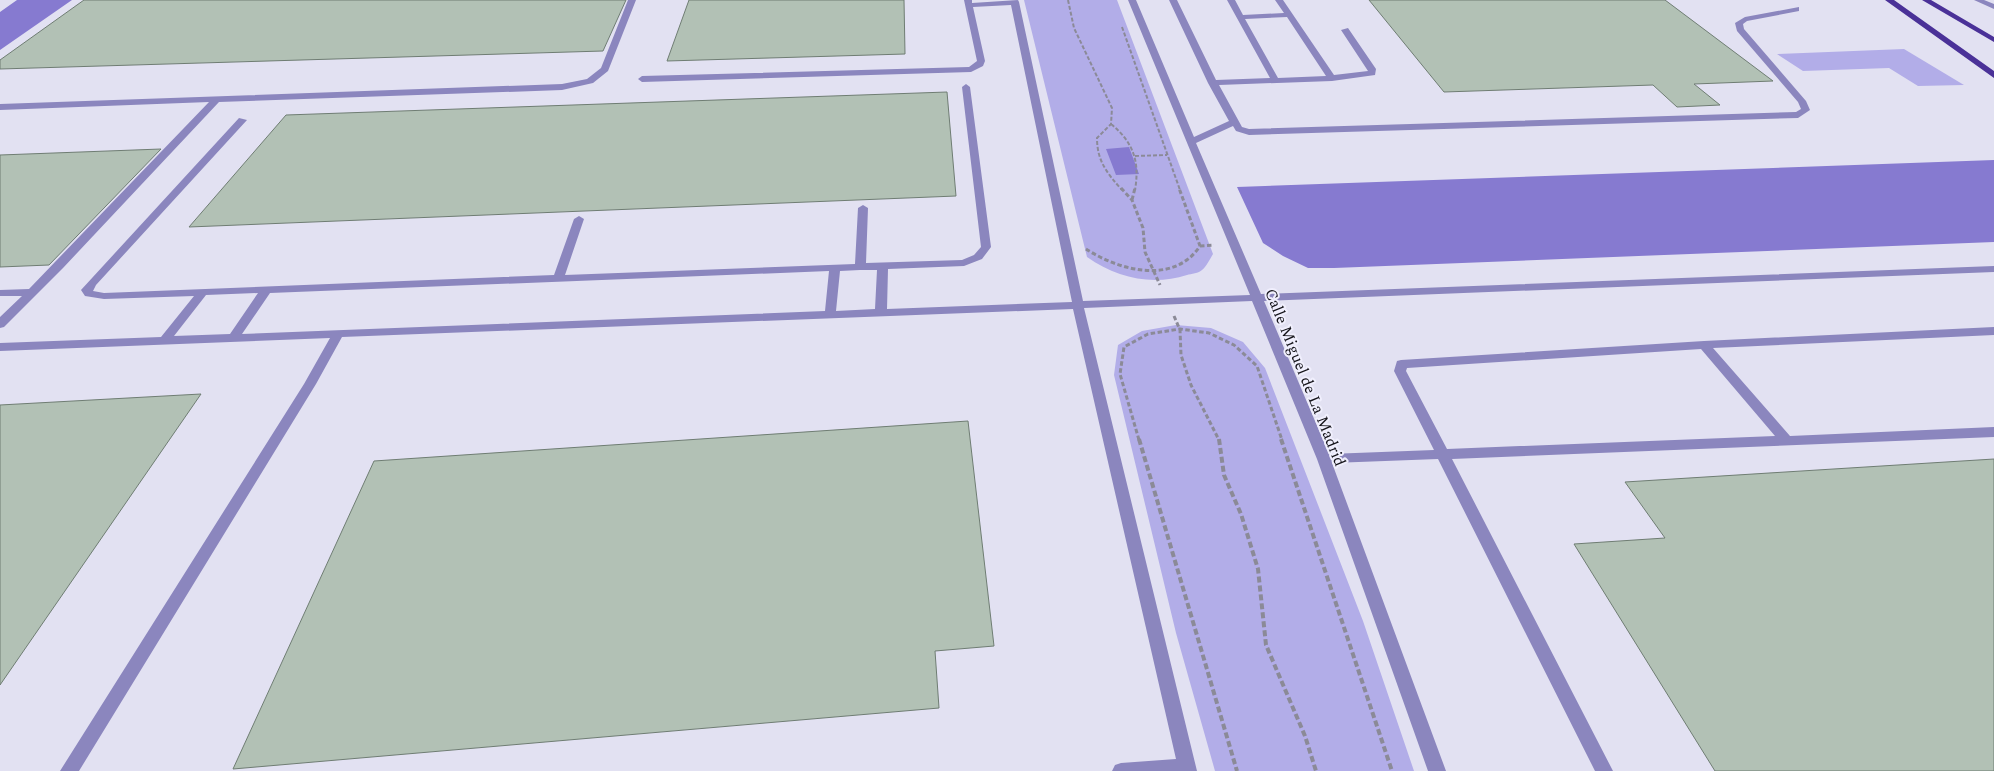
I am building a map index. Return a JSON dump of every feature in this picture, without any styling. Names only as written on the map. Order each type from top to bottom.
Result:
[{"type":"main road","points":[[1889,0],[1994,75]]},
{"type":"main road","points":[[1926,0],[1994,40]]},
{"type":"street","points":[[0,107],[562,87],[580,84],[590,81],[605,68],[632,0]]},
{"type":"street","name":"Calle Miguel de La Madrid","points":[[1132,0],[1324,459],[1437,771]]},
{"type":"street","points":[[1173,0],[1212,82],[1234,122],[1242,130],[1249,132],[1798,115],[1806,110],[1802,101],[1740,29],[1739,23],[1745,19],[1796,9]]},
{"type":"street","points":[[1231,0],[1275,80]]},
{"type":"street","points":[[1279,0],[1332,78]]},
{"type":"street","points":[[1978,0],[1994,7]]},
{"type":"street","points":[[642,79],[971,69],[980,64],[980,60],[969,2],[1015,1],[1078,305],[1188,768],[1121,771]]},
{"type":"street","points":[[1240,16],[1289,15]]},
{"type":"street","points":[[1212,82],[1332,78],[1372,73],[1372,69],[1345,30]]},
{"type":"street","points":[[242,120],[92,284],[87,292],[104,296],[964,263],[978,257],[986,247],[966,87]]},
{"type":"street","points":[[0,324],[33,292],[216,100]]},
{"type":"street","points":[[1192,141],[1234,122]]},
{"type":"street","points":[[860,267],[862,208]]},
{"type":"street","points":[[558,278],[579,219]]},
{"type":"street","points":[[881,312],[883,266]]},
{"type":"street","points":[[830,314],[835,268]]},
{"type":"street","points":[[0,347],[1994,269]]},
{"type":"street","points":[[233,338],[266,290]]},
{"type":"street","points":[[0,293],[33,292]]},
{"type":"street","points":[[166,340],[203,292]]},
{"type":"street","points":[[1604,771],[1400,371],[1401,364],[1704,345],[1994,331]]},
{"type":"street","points":[[69,771],[310,384],[338,334]]},
{"type":"street","points":[[1704,345],[1786,440]]},
{"type":"street","points":[[1324,459],[1994,432]]},
{"type":"path","points":[[1068,0],[1074,28],[1112,108],[1111,124],[1097,138],[1097,152],[1104,170],[1132,200],[1143,228],[1145,252],[1180,330],[1181,355],[1191,384],[1220,441],[1224,476],[1241,514],[1258,569],[1266,645],[1305,736],[1316,771]]},
{"type":"path","points":[[1086,249],[1113,264],[1154,270],[1189,262],[1197,255],[1200,246],[1119,18]]},
{"type":"path","points":[[1111,124],[1123,133],[1139,168],[1138,180],[1132,200]]},
{"type":"path","points":[[1135,156],[1167,155]]},
{"type":"path","points":[[1237,771],[1120,374],[1124,348],[1147,334],[1180,330],[1208,332],[1230,340],[1244,350],[1258,366],[1392,771]]},
{"type":"shaded area","points":[[17,0],[72,0],[0,50],[0,12]]},
{"type":"shaded area","points":[[1024,0],[1117,0],[1213,254],[1201,271],[1174,278],[1148,280],[1123,275],[1087,257]]},
{"type":"shaded area","points":[[1904,49],[1964,85],[1918,86],[1889,68],[1803,71],[1777,54]]},
{"type":"shaded area","points":[[1129,147],[1139,174],[1116,175],[1106,149]]},
{"type":"shaded area","points":[[1994,160],[1994,242],[1334,268],[1308,268],[1283,256],[1263,243],[1237,187]]},
{"type":"shaded area","points":[[1176,325],[1211,328],[1243,342],[1265,368],[1363,621],[1414,771],[1215,771],[1176,633],[1114,375],[1118,345],[1142,331]]},
{"type":"building","points":[[84,0],[626,0],[603,51],[0,69],[0,60]]},
{"type":"building","points":[[689,0],[904,0],[905,54],[667,61]]},
{"type":"building","points":[[1369,0],[1665,0],[1773,81],[1694,84],[1720,105],[1677,107],[1653,85],[1444,92]]},
{"type":"building","points":[[947,92],[956,196],[189,227],[286,115]]},
{"type":"building","points":[[161,149],[49,265],[0,267],[0,155]]},
{"type":"building","points":[[201,394],[0,685],[0,405]]},
{"type":"building","points":[[968,421],[994,646],[935,651],[939,708],[233,769],[374,461]]},
{"type":"building","points":[[1994,459],[1994,771],[1715,771],[1574,544],[1665,538],[1625,482]]}]
